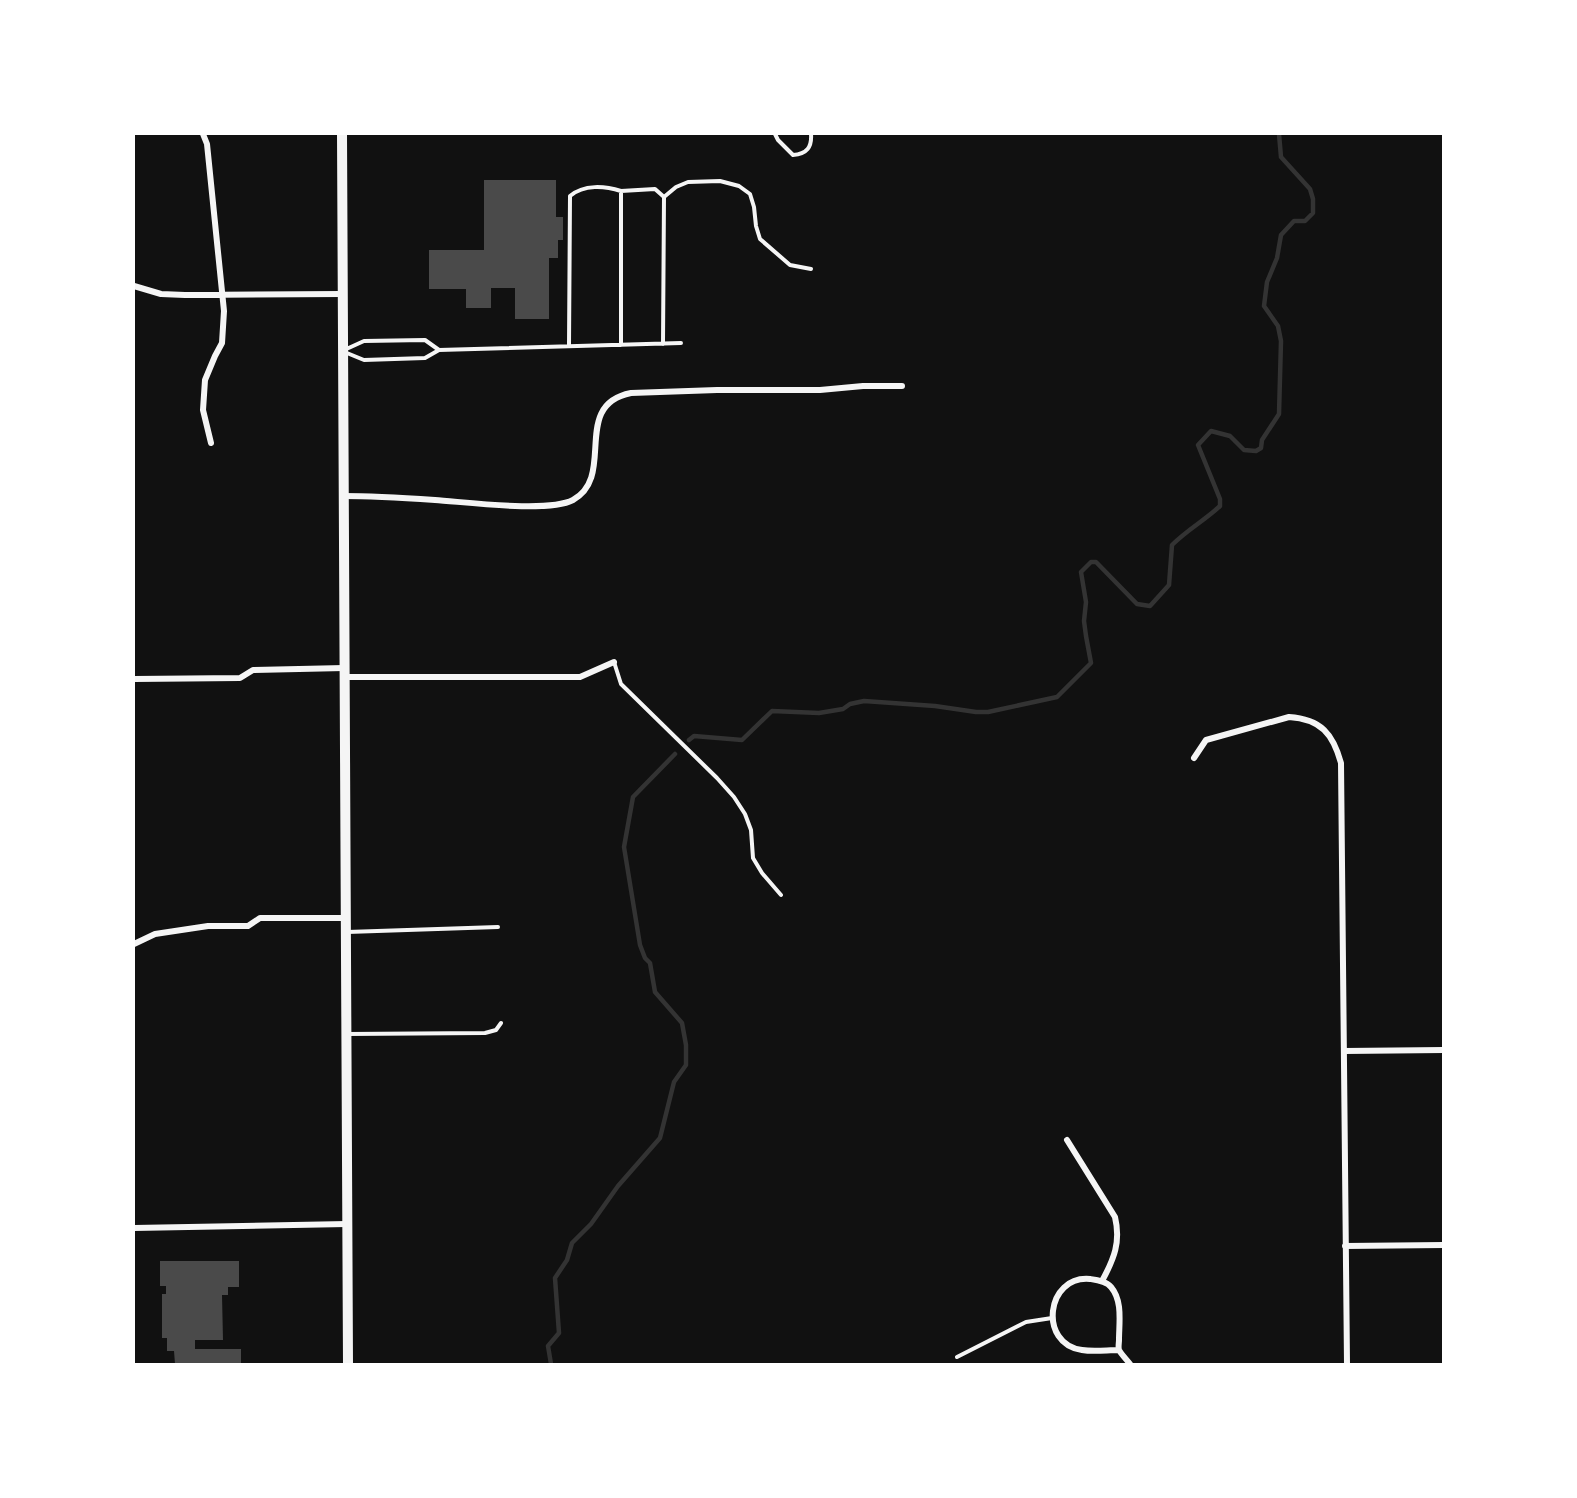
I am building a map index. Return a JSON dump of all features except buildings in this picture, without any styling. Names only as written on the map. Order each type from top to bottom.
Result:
[{"type":"main road","points":[[342,134],[348,1365]]},
{"type":"street","points":[[203,134],[207,144],[224,311],[222,343],[205,380],[203,410],[211,443]]},
{"type":"street","points":[[134,286],[161,294],[342,294]]},
{"type":"street","points":[[343,496],[381,496],[502,505],[562,505],[575,499],[591,481],[598,418],[610,400],[619,395],[717,390],[820,390],[863,386],[902,386]]},
{"type":"street","points":[[134,679],[240,678],[254,670],[580,677],[614,662]]},
{"type":"street","points":[[1194,758],[1206,740],[1289,717],[1300,718],[1319,725],[1336,743],[1341,763],[1347,1365]]},
{"type":"street","points":[[134,944],[155,934],[208,926],[248,926],[260,918],[346,918]]},
{"type":"street","points":[[1344,1051],[1443,1050]]},
{"type":"street","points":[[1067,1140],[1115,1217],[1119,1230],[1118,1245],[1113,1260],[1102,1281]]},
{"type":"street","points":[[134,1228],[347,1224]]},
{"type":"street","points":[[1345,1246],[1443,1245]]},
{"type":"street","points":[[1119,1350],[1082,1350],[1071,1347],[1061,1340],[1055,1330],[1052,1306],[1057,1295],[1065,1286],[1086,1278],[1102,1281],[1110,1286],[1119,1305],[1119,1350],[1130,1365]]},
{"type":"lane","points":[[776,134],[778,140],[793,155],[808,151],[812,141],[811,134]]},
{"type":"lane","points":[[664,197],[676,187],[688,182],[720,181],[739,186],[750,194],[760,239],[790,265],[811,269]]},
{"type":"lane","points":[[568,346],[570,196],[577,190],[587,187],[611,188],[621,191],[655,189],[664,197],[663,344]]},
{"type":"lane","points":[[621,191],[621,345]]},
{"type":"lane","points":[[342,351],[364,341],[425,340],[439,350]]},
{"type":"lane","points":[[342,351],[364,360],[425,358],[439,350],[681,343]]},
{"type":"lane","points":[[614,662],[621,684],[734,797],[745,814],[751,830],[753,858],[762,873],[781,895]]},
{"type":"lane","points":[[346,932],[498,927]]},
{"type":"lane","points":[[346,1034],[485,1033],[496,1030],[501,1023]]},
{"type":"lane","points":[[957,1357],[1026,1322],[1052,1318]]},
{"type":"waterway","points":[[689,740],[694,736],[742,740],[772,711],[819,713],[843,709],[850,704],[864,701],[988,712],[1057,697],[1091,663],[1084,621],[1086,602],[1081,572],[1091,562],[1096,562],[1137,604],[1150,606],[1169,585],[1172,545],[1220,506],[1220,499],[1198,445],[1211,431],[1230,436],[1244,450],[1256,451],[1261,448],[1262,440],[1279,414],[1281,341],[1278,326],[1264,306],[1267,282],[1277,258],[1281,235],[1294,221],[1305,221],[1313,213],[1310,189],[1281,157],[1279,134]]},
{"type":"waterway","points":[[551,1364],[548,1346],[559,1333],[555,1278],[567,1260],[572,1243],[591,1224],[618,1186],[660,1138],[674,1082],[686,1065],[686,1045],[682,1023],[655,992],[650,963],[645,958],[640,945],[624,847],[633,797],[675,754]]}]
